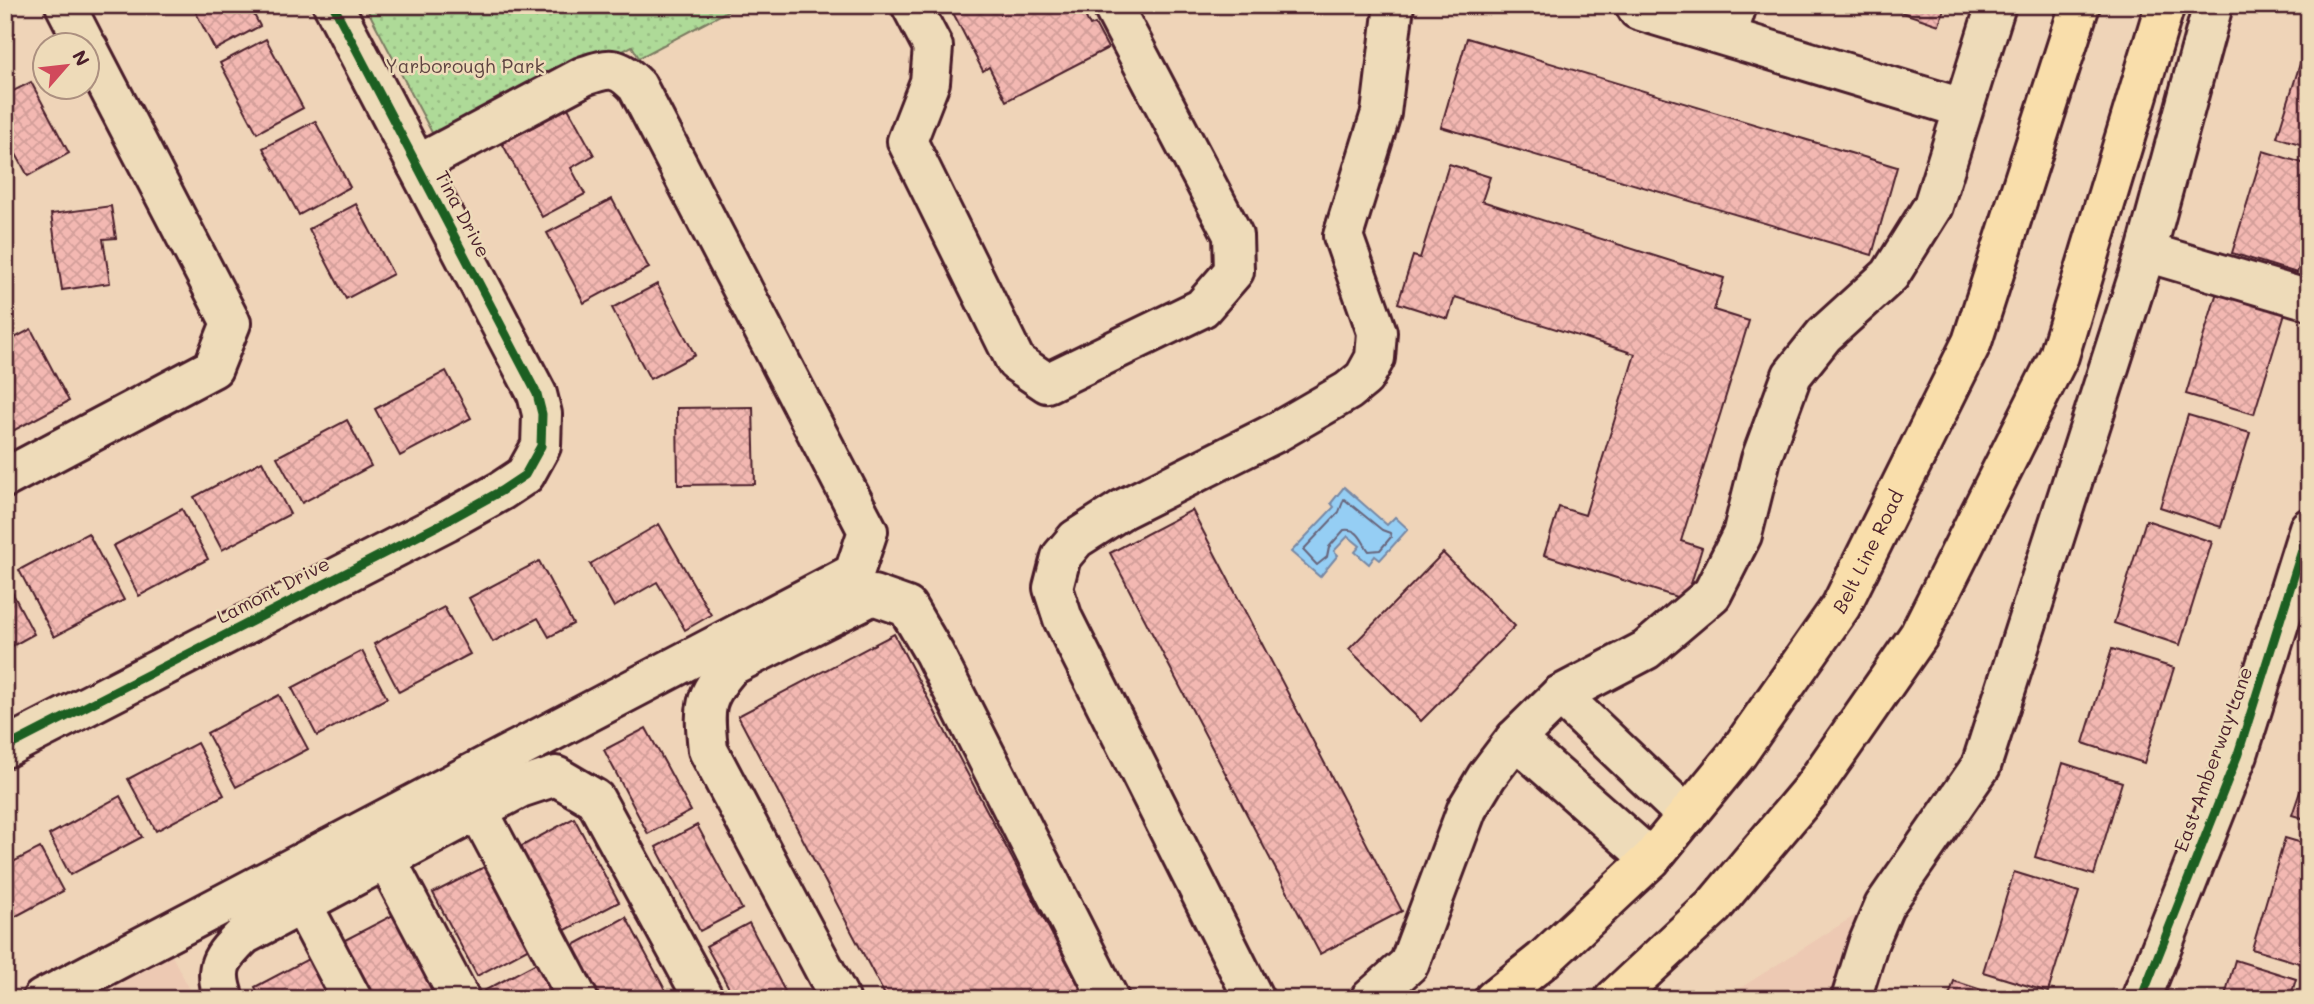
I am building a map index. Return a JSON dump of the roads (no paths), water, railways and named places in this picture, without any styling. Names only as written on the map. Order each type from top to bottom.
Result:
[{"type":"main road","name":"Belt Line Road","points":[[1494,999],[1542,960],[1651,859],[1738,753],[1841,606],[1972,342],[2080,5]]},
{"type":"main road","points":[[1614,999],[1713,907],[1812,789],[1919,635],[2059,356],[2165,5]]},
{"type":"street","points":[[65,5],[79,32]]},
{"type":"street","name":"Tina Drive","points":[[333,5],[537,394],[542,414],[541,446]]},
{"type":"street","points":[[911,5],[933,47],[930,82],[907,141],[1016,362],[1047,383],[1202,308],[1234,271],[1233,235],[1112,5]]},
{"type":"street","points":[[1254,999],[1063,619],[1053,588],[1061,557],[1076,539],[1122,509],[1277,432],[1364,378],[1375,358],[1377,332],[1343,236],[1381,113],[1394,5]]},
{"type":"street","points":[[1635,5],[1638,10],[1732,21],[1962,108]]},
{"type":"street","points":[[1370,999],[1409,964],[1467,809],[1487,776],[1516,739],[1560,695],[1646,650],[1712,594],[1742,535],[1761,459],[1792,375],[1824,335],[1890,275],[1933,206],[1996,5]]},
{"type":"street","points":[[1851,999],[1867,944],[1884,906],[1981,766],[2146,252],[2213,5]]},
{"type":"street","points":[[41,999],[854,573],[868,531],[637,86],[621,70],[605,69],[584,76],[417,165]]},
{"type":"street","points":[[5,478],[213,368],[231,323],[102,76]]},
{"type":"street","points":[[2146,252],[2309,300]]},
{"type":"street","name":"Lamont Drive","points":[[5,748],[447,522],[525,475],[541,446]]},
{"type":"street","name":"East Amberway Lane","points":[[2141,999],[2238,754],[2309,528]]},
{"type":"street","points":[[840,999],[708,750],[704,709],[714,685],[731,666],[873,595],[907,607],[934,653],[1109,999]]},
{"type":"street","points":[[1560,695],[1687,816]]},
{"type":"street","points":[[1516,739],[1651,859]]},
{"type":"street","points":[[224,999],[217,981],[221,958],[244,934],[520,788],[556,776],[595,799],[704,999]]},
{"type":"street","points":[[478,810],[578,999]]},
{"type":"street","points":[[386,859],[460,999]]},
{"type":"street","points":[[302,904],[352,999]]},
{"type":"water","points":[[1344,487],[1387,525],[1395,517],[1408,529],[1380,560],[1375,556],[1369,564],[1355,552],[1360,546],[1348,536],[1334,551],[1338,555],[1320,577],[1291,552],[1334,507],[1331,503]]},
{"type":"park label","name":"Yarborough Park","points":[[465,66]]}]
